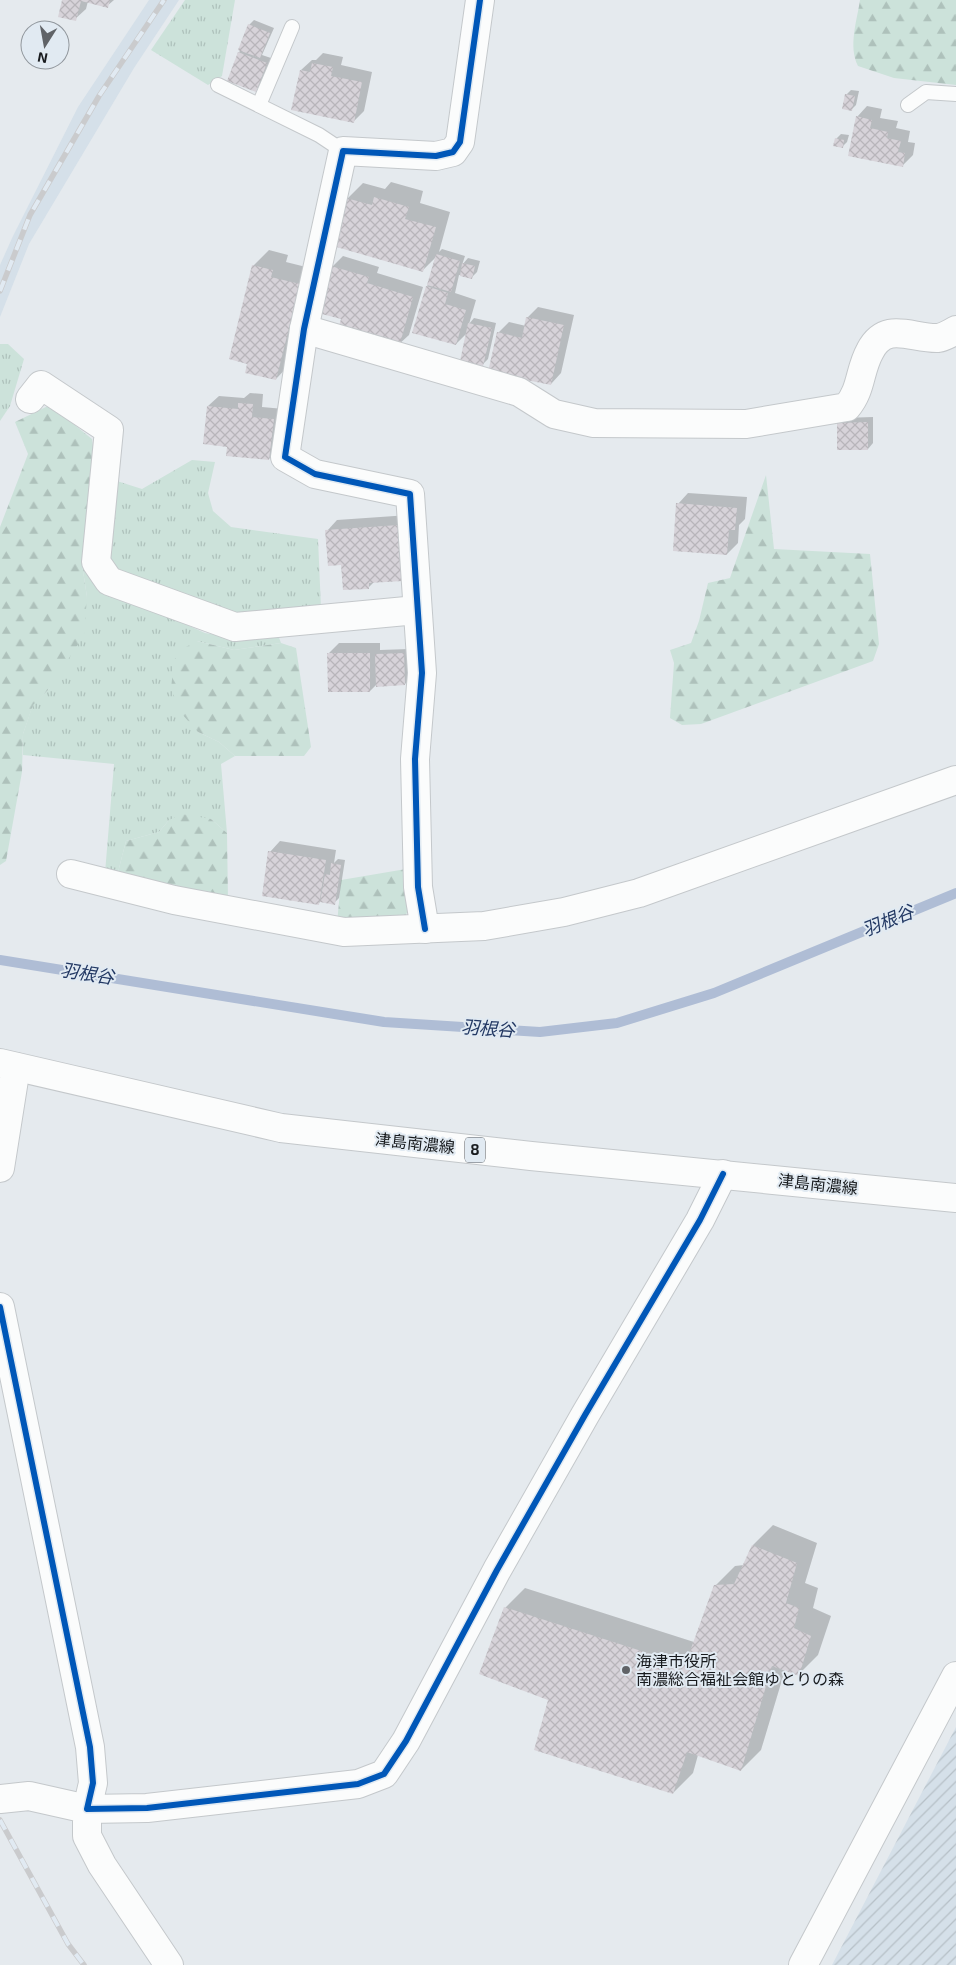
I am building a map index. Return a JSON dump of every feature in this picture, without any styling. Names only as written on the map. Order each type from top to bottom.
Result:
[{"type":"street","points":[[426,929],[418,886],[415,759],[422,673],[410,494],[315,474],[285,458],[304,329],[343,151],[436,156],[453,152],[460,142],[480,0]]},
{"type":"street","points":[[304,329],[519,392],[554,414],[594,423],[746,424],[847,407],[856,397],[870,352],[879,339],[893,332],[940,338],[956,330]]},
{"type":"street","points":[[30,399],[40,385],[110,430],[96,562],[109,581],[235,628],[417,610]]},
{"type":"street","points":[[71,874],[174,900],[344,932],[484,926],[564,912],[639,893],[956,780]]},
{"type":"street","points":[[0,1168],[8,1065]]},
{"type":"street","name":"津島南濃線","points":[[8,1065],[281,1128],[956,1198]]},
{"type":"street","points":[[0,1799],[30,1796],[87,1809],[147,1808],[358,1784],[384,1774],[406,1741],[497,1570],[584,1415],[700,1220],[723,1174]]},
{"type":"street","points":[[0,1307],[90,1747],[93,1783],[87,1809],[87,1836],[102,1865],[169,1965]]},
{"type":"street","points":[[803,1965],[956,1676]]},
{"type":"lane","points":[[259,105],[292,27]]},
{"type":"lane","points":[[218,86],[319,135],[343,151]]},
{"type":"lane","points":[[908,105],[926,92],[956,94]]},
{"type":"shaded area","points":[[149,0],[179,0],[134,68],[29,244],[0,317],[0,265],[13,236],[78,107]]},
{"type":"shaded area","points":[[956,1727],[956,1965],[832,1965]]},
{"type":"green space","points":[[185,0],[235,0],[222,76],[208,85],[151,50]]},
{"type":"green space","points":[[860,0],[956,0],[956,85],[894,78],[858,66],[853,42]]},
{"type":"green space","points":[[0,344],[8,344],[24,359],[10,406],[0,421]]},
{"type":"green space","points":[[50,405],[92,439],[96,469],[82,564],[87,597],[84,635],[49,689],[33,705],[23,734],[22,772],[6,861],[0,865],[0,527],[28,454],[15,422]]},
{"type":"green space","points":[[192,460],[215,462],[208,493],[213,511],[231,527],[318,539],[321,608],[235,616],[118,577],[108,563],[117,481],[142,489]]},
{"type":"green space","points":[[766,475],[774,549],[870,554],[879,644],[873,661],[701,724],[682,725],[670,718],[674,663],[670,650],[691,643],[699,621],[708,583],[730,578]]},
{"type":"green space","points":[[82,564],[105,588],[205,633],[236,638],[278,635],[281,643],[234,650],[197,641],[198,732],[219,742],[235,756],[221,764],[227,833],[211,819],[169,820],[159,832],[126,841],[117,876],[105,873],[114,764],[23,755],[23,734],[33,704],[49,689],[87,597]]},
{"type":"green space","points":[[197,641],[234,650],[281,643],[296,648],[311,747],[304,756],[235,756],[219,742],[198,732],[182,714],[171,689],[174,660],[182,649]]},
{"type":"green space","points":[[182,814],[211,819],[227,833],[228,901],[117,876],[126,841],[159,832],[169,820]]},
{"type":"green space","points":[[406,869],[411,904],[402,923],[337,924],[341,880]]},
{"type":"building","points":[[62,0],[110,0],[108,8],[81,1],[76,21],[58,17]]},
{"type":"building","points":[[248,24],[270,33],[260,58],[238,50]]},
{"type":"building","points":[[238,52],[267,63],[256,92],[227,81]]},
{"type":"building","points":[[312,63],[333,67],[331,76],[362,82],[354,123],[291,110],[300,70],[310,72]]},
{"type":"building","points":[[845,94],[855,96],[852,111],[842,109]]},
{"type":"building","points":[[856,116],[872,120],[870,128],[888,132],[887,138],[901,141],[898,152],[905,153],[903,167],[848,156]]},
{"type":"building","points":[[835,138],[844,140],[843,148],[833,146]]},
{"type":"building","points":[[374,197],[409,207],[405,219],[436,227],[423,272],[333,246],[346,198],[372,205]]},
{"type":"building","points":[[436,254],[460,261],[451,292],[427,285]]},
{"type":"building","points":[[462,263],[475,266],[472,279],[460,276]]},
{"type":"building","points":[[252,265],[273,270],[271,277],[300,284],[276,380],[245,373],[247,364],[229,359]]},
{"type":"building","points":[[331,266],[369,277],[367,283],[413,297],[399,347],[338,329],[341,319],[318,313]]},
{"type":"building","points":[[426,286],[448,293],[445,304],[466,310],[456,345],[412,333]]},
{"type":"building","points":[[526,317],[564,325],[551,385],[488,372],[497,332],[522,338]]},
{"type":"building","points":[[468,323],[492,328],[483,366],[460,361]]},
{"type":"building","points":[[238,403],[253,404],[252,417],[274,419],[269,460],[226,456],[227,447],[203,444],[207,406],[238,409]]},
{"type":"building","points":[[868,422],[868,450],[837,450],[837,423]]},
{"type":"building","points":[[676,503],[737,508],[735,530],[729,530],[727,555],[673,551]]},
{"type":"building","points":[[399,525],[403,581],[369,583],[369,589],[343,590],[341,565],[328,566],[325,530]]},
{"type":"building","points":[[327,653],[370,653],[370,692],[328,692]]},
{"type":"building","points":[[404,653],[405,685],[376,687],[375,654]]},
{"type":"building","points":[[268,851],[326,860],[319,905],[262,896]]},
{"type":"building","points":[[331,863],[341,865],[335,905],[320,902],[325,874],[330,875]]},
{"type":"building","name":"海津市役所 南濃総合福祉会館ゆとりの森","points":[[752,1545],[797,1563],[786,1603],[799,1608],[794,1628],[811,1636],[799,1676],[772,1666],[741,1771],[687,1752],[673,1794],[534,1750],[548,1700],[479,1674],[504,1607],[685,1665],[714,1585],[734,1584]]},
{"type":"waterway","name":"羽根谷","points":[[0,960],[384,1022],[540,1032],[617,1023],[714,993],[956,893]]},
{"type":"railway","points":[[0,291],[30,215],[99,96],[164,0]]},
{"type":"railway","points":[[0,1820],[68,1944],[84,1965]]},
{"type":"cycle path","points":[[425,929],[418,887],[415,759],[422,673],[410,494],[315,474],[285,457],[304,329],[343,151],[436,156],[453,152],[460,142],[480,0]]},
{"type":"cycle path","points":[[0,1307],[90,1747],[93,1783],[87,1809],[147,1808],[358,1784],[384,1774],[406,1741],[497,1570],[585,1415],[700,1220],[723,1174]]},
{"type":"place","name":"海津市役所 南濃総合福祉会館ゆとりの森","points":[[626,1670]]}]
